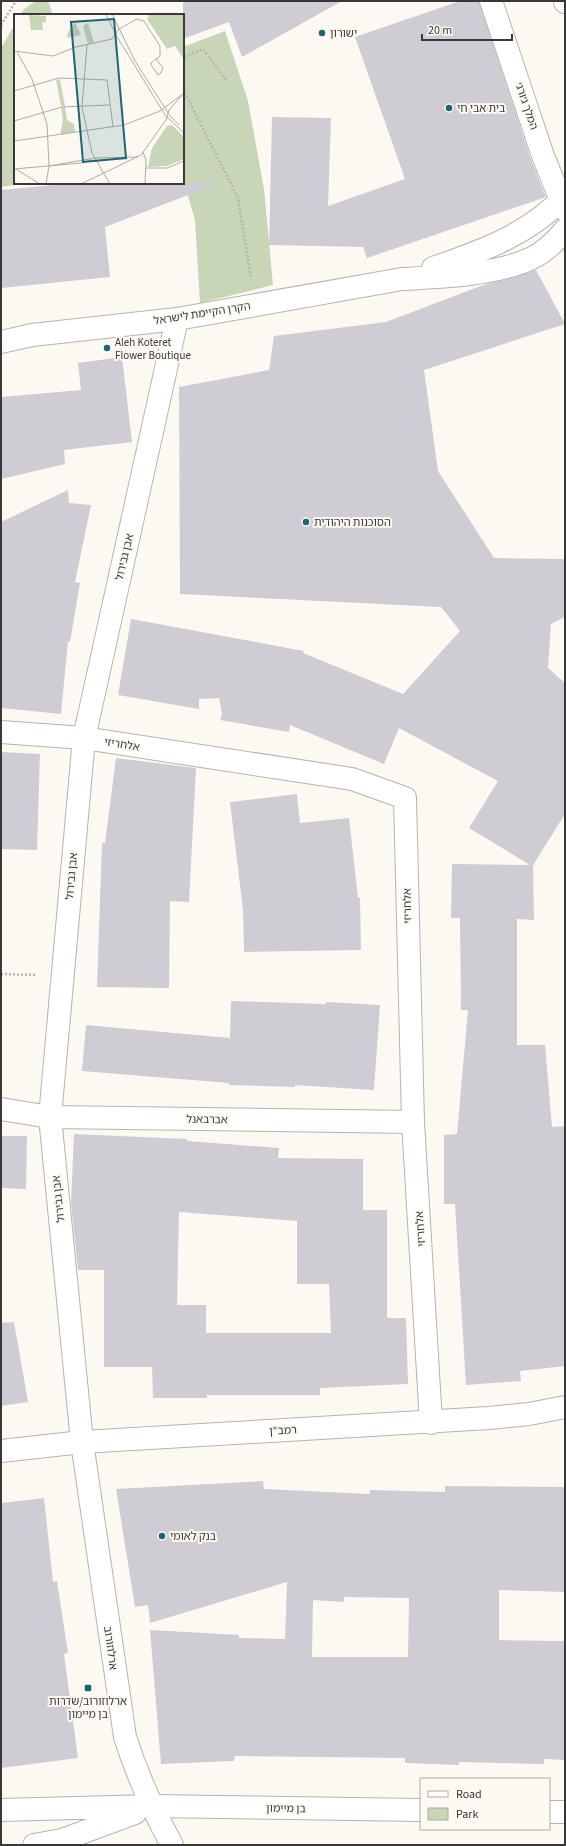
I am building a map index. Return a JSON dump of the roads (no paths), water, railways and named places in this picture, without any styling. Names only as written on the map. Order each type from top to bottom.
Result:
[{"type":"street","name":"המלך ג׳ורג׳","points":[[492,1],[544,156],[564,202]]},
{"type":"street","name":"הקרן הקיימת לישראל","points":[[402,279],[482,252],[538,221],[564,202]]},
{"type":"street","name":"הקרן הקיימת לישראל","points":[[1,342],[32,335],[177,319],[402,279],[466,274],[517,264],[530,259],[549,247],[565,230]]},
{"type":"street","name":"אבן גבירול","points":[[82,1442],[50,1117],[84,738],[177,319]]},
{"type":"street","name":"אלחריזי","points":[[1,732],[84,738],[352,779],[405,798],[413,1122],[431,1423]]},
{"type":"street","name":"אברבאנל","points":[[1,1109],[50,1117],[413,1122]]},
{"type":"street","name":"רמב\"ן","points":[[1,1451],[82,1442],[431,1423],[522,1415],[565,1407]]},
{"type":"street","name":"ארלוזורוב","points":[[82,1442],[125,1737],[151,1806],[172,1845]]},
{"type":"street","name":"בן מיימון","points":[[34,1845],[62,1840],[151,1806]]},
{"type":"street","name":"בן מיימון","points":[[1,1810],[151,1806],[420,1810]]},
{"type":"street","points":[[550,1812],[565,1812]]},
{"type":"place","name":"ישורון","points":[[322,33]]},
{"type":"place","name":"בית אבי חי","points":[[449,108]]},
{"type":"place","name":"Aleh Koteret Flower Boutique","points":[[107,348]]},
{"type":"place","name":"הסוכנות היהודית","points":[[306,522]]},
{"type":"place","name":"בנק לאומי","points":[[162,1536]]},
{"type":"place","name":"ארלוזורוב/שדרות בן מיימון","points":[[88,1688]]}]
